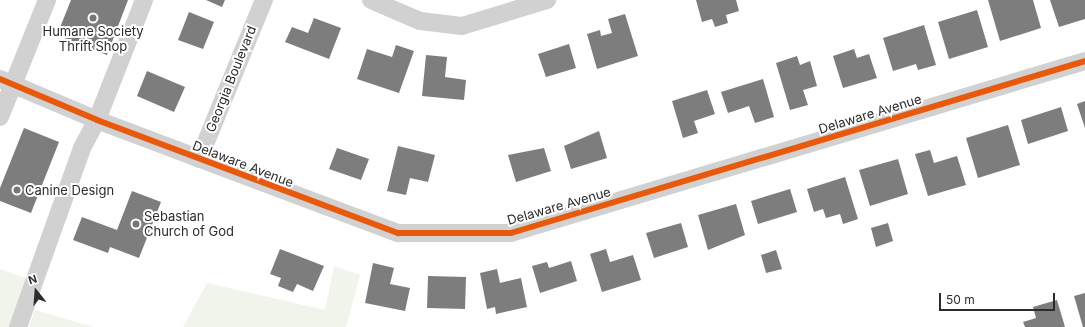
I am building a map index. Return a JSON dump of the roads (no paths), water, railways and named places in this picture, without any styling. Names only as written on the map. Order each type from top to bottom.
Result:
[{"type":"street","points":[[0,117],[6,82],[47,0]]},
{"type":"street","points":[[18,327],[82,148],[97,120],[144,0]]},
{"type":"street","name":"Georgia Boulevard","points":[[199,159],[264,0]]},
{"type":"street","points":[[371,0],[420,21],[462,26],[547,0]]},
{"type":"street","name":"Delaware Avenue","points":[[6,82],[97,120],[398,233],[510,233],[1085,60]]},
{"type":"place","name":"Humane Society Thrift Shop","points":[[93,18]]},
{"type":"place","name":"Canine Design","points":[[17,190]]},
{"type":"place","name":"Sebastian Church of God","points":[[136,224]]}]
